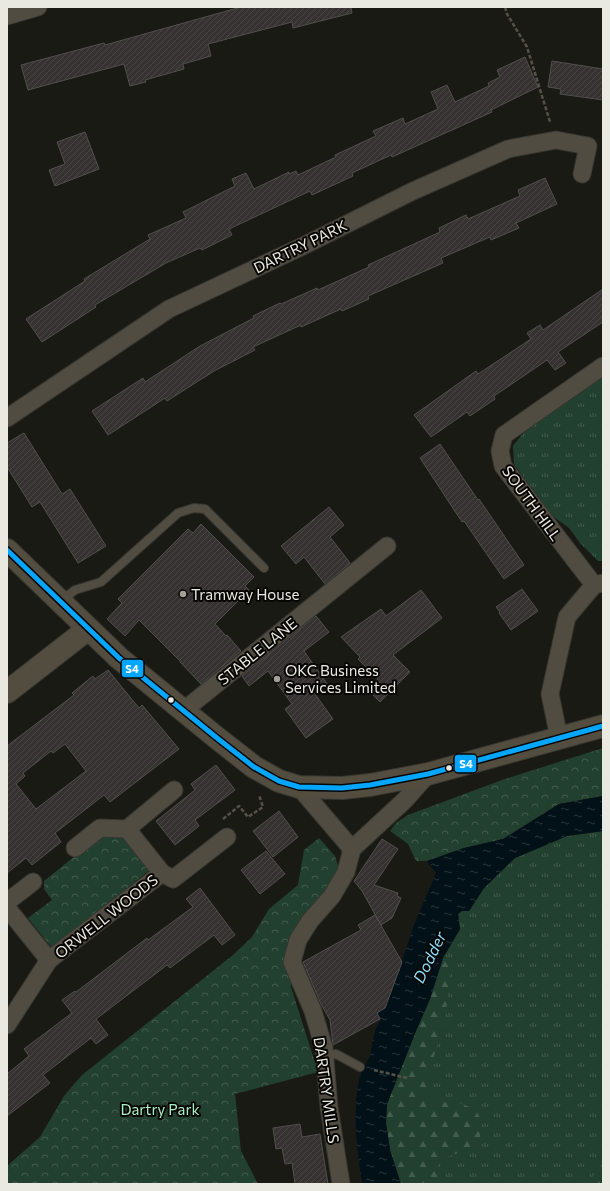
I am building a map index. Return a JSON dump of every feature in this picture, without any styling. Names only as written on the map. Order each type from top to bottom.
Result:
[{"type":"main road","points":[[7,550],[119,658],[254,767],[278,781],[299,787],[342,788],[370,785],[428,774],[603,726]]},
{"type":"main road","points":[[7,692],[88,628]]},
{"type":"street","points":[[7,16],[38,7]]},
{"type":"street","name":"DARTRY PARK","points":[[7,418],[169,309],[304,245],[420,187],[508,149],[556,140],[588,146],[582,174]]},
{"type":"street","name":"SOUTH HILL","points":[[559,738],[550,694],[567,617],[599,584],[503,466],[500,451],[504,435],[603,366]]},
{"type":"street","name":"STABLE LANE","points":[[183,711],[387,546]]},
{"type":"street","points":[[299,787],[352,849],[405,800],[428,774]]},
{"type":"street","points":[[75,848],[100,828],[127,829],[174,790]]},
{"type":"street","name":"ORWELL WOODS","points":[[127,829],[162,873],[173,879],[227,837]]},
{"type":"street","name":"DARTRY MILLS","points":[[341,1184],[329,1107],[324,1048],[313,1011],[292,962],[298,940],[310,921],[332,896],[346,872],[352,849]]},
{"type":"street","name":"ORWELL WOODS","points":[[7,1024],[49,960],[162,873]]},
{"type":"street","points":[[7,902],[33,882]]},
{"type":"street","name":"ORWELL WOODS","points":[[7,908],[49,960]]},
{"type":"lane","points":[[60,602],[75,590],[101,582],[178,513],[194,508],[205,509],[264,568]]},
{"type":"lane","points":[[325,1055],[336,1054],[360,1067]]},
{"type":"path","points":[[505,7],[507,14],[527,47],[556,140]]},
{"type":"path","points":[[220,821],[239,806],[248,817],[263,807],[259,794],[267,774]]},
{"type":"path","points":[[360,1067],[408,1078]]},
{"type":"green space","points":[[603,376],[603,561],[598,561],[580,543],[569,528],[551,515],[514,464],[513,446],[524,432]]},
{"type":"green space","points":[[603,748],[603,796],[559,804],[503,839],[464,848],[427,861],[416,861],[408,844],[390,831],[396,823],[408,815],[502,780]]},
{"type":"green space","points":[[603,831],[603,1184],[401,1184],[443,958],[460,929],[458,914],[462,911],[469,911],[484,888],[515,858],[567,836]]},
{"type":"green space","points":[[119,833],[151,869],[52,948],[28,918],[52,900],[44,889],[44,881],[101,835]]},
{"type":"green space","name":"Dartry Park","points":[[319,838],[335,856],[339,869],[294,940],[291,987],[318,1072],[235,1094],[241,1151],[258,1184],[7,1184],[7,1166],[40,1137],[64,1096],[82,1075],[233,955],[252,937],[269,909],[298,885],[304,850]]},
{"type":"green space","points":[[443,958],[450,969],[446,1012],[430,1071],[430,1100],[440,1103],[453,1101],[476,1110],[482,1122],[480,1137],[476,1144],[459,1153],[449,1156],[437,1166],[439,1184],[401,1184],[390,1150],[386,1123],[387,1104],[430,999]]},
{"type":"green space","points":[[603,1164],[603,1184],[587,1184]]},
{"type":"water","name":"Dodder","points":[[603,796],[603,831],[567,836],[515,858],[484,888],[469,911],[462,911],[458,914],[460,929],[443,958],[430,999],[387,1104],[386,1123],[390,1150],[401,1184],[362,1184],[357,1145],[356,1119],[359,1080],[370,1055],[375,1032],[381,1020],[377,1013],[386,1008],[382,1001],[390,996],[414,925],[436,873],[427,861],[464,848],[503,839],[559,804]]},
{"type":"building","points":[[241,7],[351,7],[352,13],[293,28],[292,22],[208,44],[211,56],[183,64],[184,69],[145,80],[146,82],[130,86],[124,64],[28,90],[21,65],[104,43],[105,45]]},
{"type":"building","points":[[525,57],[538,87],[491,110],[492,112],[392,157],[391,155],[352,173],[353,176],[312,195],[310,191],[229,229],[232,235],[202,250],[200,248],[166,263],[95,305],[96,307],[42,342],[26,319],[85,281],[84,279],[150,239],[148,235],[186,218],[183,212],[235,186],[232,179],[246,173],[254,189],[289,172],[289,174],[296,171],[298,175],[336,157],[335,155],[376,136],[373,131],[403,118],[405,124],[438,109],[431,92],[447,85],[455,102],[489,86],[488,83],[500,77],[497,70]]},
{"type":"building","points":[[552,61],[603,69],[603,100],[560,94],[561,89],[548,87]]},
{"type":"building","points":[[85,132],[99,169],[55,186],[49,170],[65,164],[57,142]]},
{"type":"building","points":[[545,178],[557,204],[516,223],[519,228],[491,240],[490,237],[441,258],[443,263],[368,296],[369,299],[342,311],[341,309],[301,327],[301,325],[253,347],[255,350],[214,371],[167,401],[165,398],[108,435],[92,411],[143,378],[145,382],[200,346],[254,318],[253,316],[280,303],[281,304],[317,288],[318,290],[369,267],[368,265],[440,232],[439,228],[466,215],[468,219],[520,196],[518,190]]},
{"type":"building","points":[[603,289],[603,322],[558,352],[566,363],[555,370],[547,360],[494,396],[495,399],[470,416],[467,412],[431,437],[414,415],[476,371],[478,374],[531,339],[527,333],[540,325],[543,330]]},
{"type":"building","points":[[24,433],[62,494],[70,489],[106,546],[78,563],[40,502],[32,507],[7,467],[7,443]]},
{"type":"building","points":[[440,444],[524,565],[504,579],[464,521],[462,522],[420,458]]},
{"type":"building","points":[[329,507],[344,525],[330,537],[350,563],[325,584],[304,557],[296,564],[281,546]]},
{"type":"building","name":"Tramway House","points":[[201,524],[254,577],[245,586],[249,590],[215,624],[241,651],[201,684],[139,620],[125,636],[107,619],[122,603],[118,599],[188,529],[193,533]]},
{"type":"building","points":[[522,589],[538,611],[511,630],[496,607]]},
{"type":"building","points":[[421,590],[442,618],[393,655],[410,672],[380,702],[367,689],[378,679],[358,659],[360,657],[341,637],[381,609],[386,616]]},
{"type":"building","points":[[316,616],[329,632],[304,651],[328,685],[315,694],[333,719],[306,738],[285,709],[292,704],[268,671],[249,686],[242,676]]},
{"type":"building","points":[[108,670],[139,708],[142,705],[179,749],[110,802],[104,795],[55,833],[61,842],[32,865],[26,858],[7,873],[7,746],[74,695],[72,693],[93,676],[95,679]],"holes":[[[65,744],[86,771],[36,809],[16,784],[25,776],[23,773],[51,751],[53,753]]]},
{"type":"building","points":[[216,765],[235,790],[195,820],[199,826],[175,845],[156,821],[195,790],[191,784]]},
{"type":"building","points":[[279,811],[298,837],[273,857],[253,831]]},
{"type":"building","points":[[382,839],[398,849],[374,885],[398,893],[397,896],[401,898],[392,918],[381,925],[362,891],[354,881]]},
{"type":"building","points":[[266,851],[285,874],[260,894],[241,870]]},
{"type":"building","points":[[200,888],[235,935],[222,945],[214,935],[170,968],[167,965],[96,1019],[108,1035],[96,1044],[91,1038],[43,1075],[50,1083],[7,1116],[7,1074],[29,1056],[24,1049],[72,1013],[62,1000],[75,991],[76,992],[147,938],[148,940],[193,907],[186,899]]},
{"type":"building","points":[[375,915],[402,962],[385,1008],[377,1013],[380,1019],[333,1045],[330,1020],[321,1004],[303,962],[361,930],[358,925]]},
{"type":"building","points":[[300,1124],[302,1137],[320,1134],[328,1184],[295,1184],[292,1163],[285,1164],[282,1148],[276,1149],[273,1128]]},
{"type":"transit line","name":"S4","points":[[7,550],[119,658],[217,738],[254,767],[279,781],[299,787],[342,788],[370,785],[428,774],[603,726]]},
{"type":"place","name":"Tramway House","points":[[183,594]]},
{"type":"place","name":"OKC Business Services Limited","points":[[277,679]]}]
